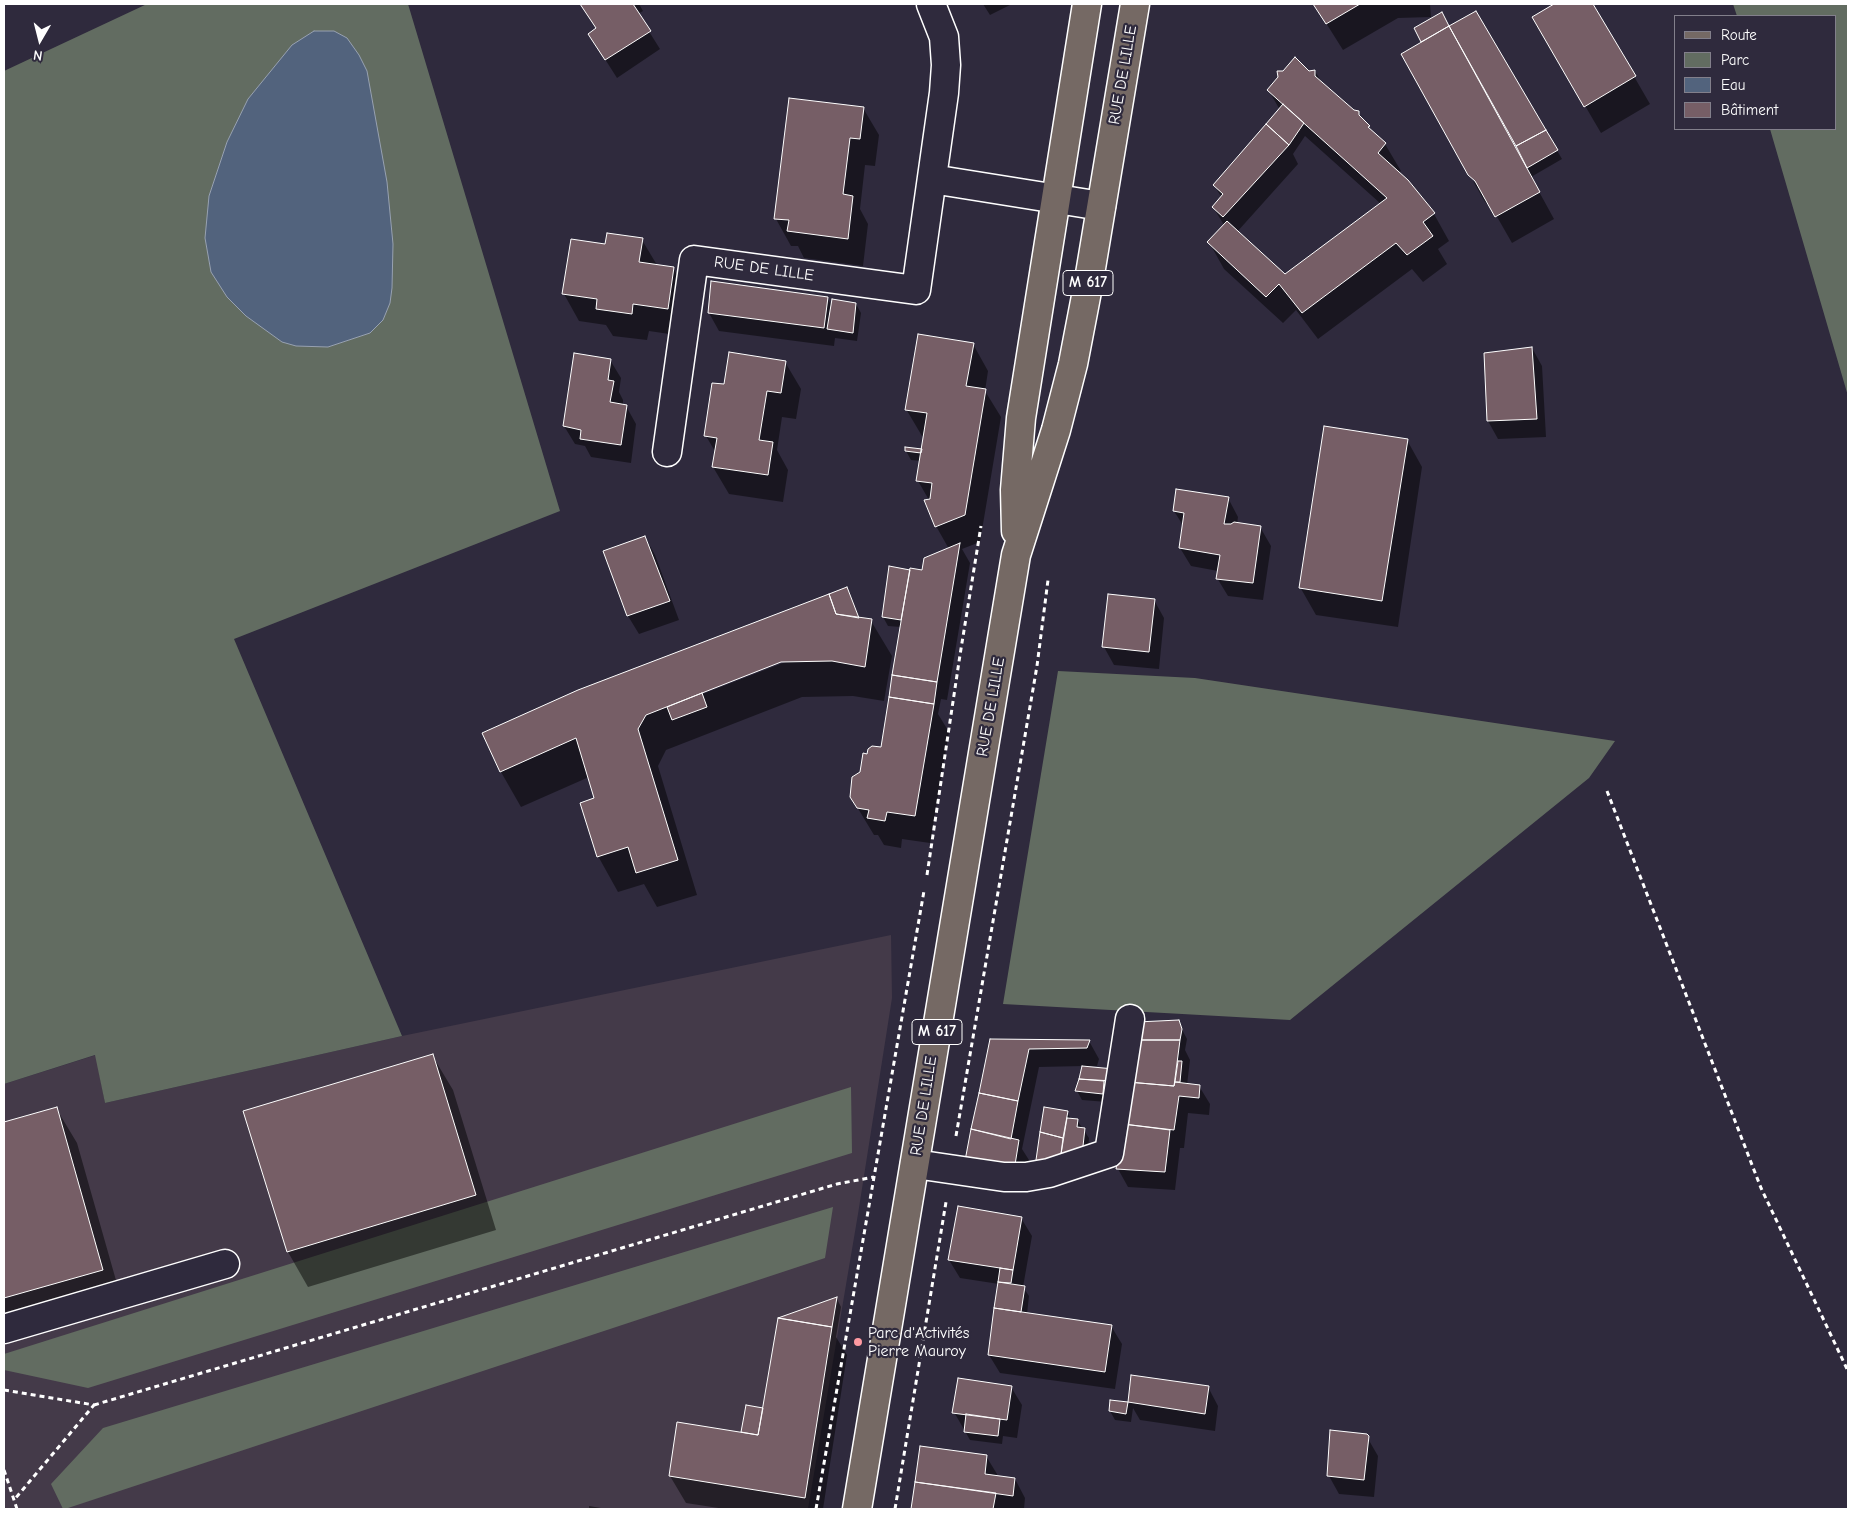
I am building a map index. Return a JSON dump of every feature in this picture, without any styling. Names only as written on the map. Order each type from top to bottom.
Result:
[{"type":"main road","name":"RUE DE LILLE","points":[[1016,555],[1015,490],[1021,418],[1087,4]]},
{"type":"main road","name":"RUE DE LILLE","points":[[857,1509],[1016,555],[1064,404],[1086,295],[1135,4]]},
{"type":"street","name":"RUE DE LILLE","points":[[666,452],[694,260],[916,290],[944,93],[946,65],[944,37],[931,4]]},
{"type":"street","points":[[932,179],[1101,206]]},
{"type":"street","points":[[915,1164],[1004,1177],[1026,1177],[1049,1173],[1109,1153],[1130,1019]]},
{"type":"street","points":[[4,1329],[225,1264]]},
{"type":"path","points":[[926,881],[982,522]]},
{"type":"path","points":[[895,1509],[1037,666],[1048,577]]},
{"type":"path","points":[[1607,790],[1761,1188],[1848,1371]]},
{"type":"path","points":[[816,1509],[924,891]]},
{"type":"path","points":[[4,1390],[94,1405],[837,1184],[874,1177]]},
{"type":"path","points":[[14,1500],[94,1405]]},
{"type":"path","points":[[4,1470],[17,1509]]},
{"type":"shaded area","points":[[891,935],[892,998],[808,1509],[4,1509],[4,1084],[96,1055],[105,1103],[402,1036]]},
{"type":"green space","points":[[147,4],[408,4],[560,511],[234,639],[402,1036],[105,1103],[95,1055],[4,1084],[4,71]]},
{"type":"green space","points":[[1733,4],[1848,4],[1848,396],[1770,130],[1837,130],[1837,15],[1737,15]]},
{"type":"green space","points":[[1058,671],[1195,678],[1615,741],[1589,778],[1290,1020],[1003,1004]]},
{"type":"green space","points":[[851,1087],[852,1153],[88,1388],[4,1370],[4,1354]]},
{"type":"green space","points":[[833,1207],[825,1258],[65,1509],[63,1509],[51,1484],[103,1428]]},
{"type":"water","points":[[314,31],[334,31],[347,38],[367,71],[387,182],[393,244],[392,288],[390,303],[383,320],[370,333],[328,347],[296,346],[282,342],[246,316],[227,297],[211,272],[205,238],[209,196],[227,142],[248,99],[292,45]]},
{"type":"building","points":[[580,4],[633,4],[651,31],[605,60],[588,34],[596,28]]},
{"type":"building","points":[[1313,4],[1360,4],[1326,24]]},
{"type":"building","points":[[1554,4],[1593,4],[1636,76],[1584,107],[1532,17]]},
{"type":"building","points":[[1476,11],[1546,130],[1516,146],[1449,26]]},
{"type":"building","points":[[1442,12],[1449,26],[1421,42],[1414,28]]},
{"type":"building","points":[[1449,26],[1540,192],[1495,217],[1475,181],[1468,175],[1401,54]]},
{"type":"building","points":[[1295,57],[1309,71],[1315,70],[1315,76],[1354,110],[1359,111],[1359,115],[1370,126],[1368,127],[1386,143],[1378,153],[1408,180],[1435,213],[1423,222],[1433,236],[1407,255],[1396,243],[1302,313],[1279,284],[1266,297],[1207,242],[1227,221],[1285,274],[1387,198],[1267,90],[1278,77],[1277,71],[1283,71]]},
{"type":"building","points":[[789,98],[864,107],[860,139],[850,138],[843,194],[853,196],[848,239],[787,231],[789,220],[774,219]]},
{"type":"building","points":[[1283,104],[1304,123],[1289,145],[1266,124]]},
{"type":"building","points":[[1266,124],[1289,145],[1223,217],[1212,207],[1223,194],[1213,185]]},
{"type":"building","points":[[1546,130],[1558,150],[1527,168],[1516,146]]},
{"type":"building","points":[[607,233],[643,238],[639,262],[674,267],[668,309],[633,304],[632,314],[596,309],[597,299],[562,294],[571,239],[605,244]]},
{"type":"building","points":[[711,281],[828,297],[824,328],[708,313]]},
{"type":"building","points":[[832,299],[856,303],[853,333],[827,329]]},
{"type":"building","points":[[918,334],[974,343],[966,386],[986,389],[965,515],[935,527],[924,500],[930,499],[932,483],[916,481],[927,413],[905,410]]},
{"type":"building","points":[[1532,347],[1537,419],[1487,421],[1484,353]]},
{"type":"building","points":[[729,352],[786,361],[781,393],[767,391],[759,440],[773,442],[768,475],[712,467],[717,438],[704,436],[712,383],[724,384]]},
{"type":"building","points":[[574,353],[611,359],[608,380],[614,381],[610,402],[627,405],[621,445],[580,439],[581,430],[563,426]]},
{"type":"building","points":[[1324,426],[1408,439],[1382,601],[1299,588]]},
{"type":"building","points":[[905,447],[922,449],[921,453],[905,451]]},
{"type":"building","points":[[1176,489],[1229,497],[1224,524],[1234,522],[1261,526],[1253,583],[1216,579],[1220,555],[1179,548],[1184,513],[1173,511]]},
{"type":"building","points":[[645,536],[670,601],[627,616],[603,551]]},
{"type":"building","points":[[960,543],[937,682],[892,675],[910,568],[922,570],[924,558]]},
{"type":"building","points":[[889,566],[910,570],[901,620],[882,617]]},
{"type":"building","points":[[847,587],[859,618],[836,614],[829,594]]},
{"type":"building","points":[[829,594],[836,614],[872,619],[865,667],[832,661],[781,662],[646,715],[638,729],[678,860],[636,873],[628,847],[597,857],[580,803],[594,798],[576,738],[500,772],[482,733],[578,690]]},
{"type":"building","points":[[1108,594],[1155,599],[1149,652],[1102,647]]},
{"type":"building","points":[[892,675],[937,682],[934,704],[889,697]]},
{"type":"building","points":[[702,693],[707,707],[672,720],[667,707]]},
{"type":"building","points":[[889,697],[934,704],[915,816],[887,812],[885,821],[867,818],[869,810],[857,808],[850,797],[852,777],[860,772],[863,753],[867,754],[868,749],[872,746],[881,747]]},
{"type":"building","points":[[1179,1020],[1182,1029],[1180,1040],[1134,1040],[1137,1022]]},
{"type":"building","points":[[990,1039],[1090,1040],[1087,1048],[1029,1049],[1018,1101],[979,1093]]},
{"type":"building","points":[[1134,1040],[1180,1040],[1174,1086],[1128,1082]]},
{"type":"building","points":[[433,1054],[476,1195],[287,1252],[243,1111]]},
{"type":"building","points":[[1178,1061],[1182,1061],[1180,1082],[1175,1082]]},
{"type":"building","points":[[1082,1066],[1114,1069],[1113,1081],[1079,1079]]},
{"type":"building","points":[[1079,1079],[1104,1081],[1103,1094],[1075,1091]]},
{"type":"building","points":[[1128,1082],[1174,1086],[1175,1082],[1200,1085],[1199,1098],[1179,1096],[1174,1130],[1123,1124]]},
{"type":"building","points":[[979,1093],[1018,1101],[1011,1139],[971,1129]]},
{"type":"building","points":[[57,1107],[103,1270],[4,1298],[4,1122]]},
{"type":"building","points":[[1044,1107],[1068,1111],[1063,1138],[1040,1132]]},
{"type":"building","points":[[1067,1118],[1078,1119],[1077,1127],[1085,1128],[1082,1155],[1061,1154]]},
{"type":"building","points":[[1123,1124],[1170,1130],[1165,1172],[1116,1169]]},
{"type":"building","points":[[971,1129],[1019,1140],[1014,1171],[964,1166]]},
{"type":"building","points":[[1040,1132],[1063,1138],[1060,1162],[1035,1167]]},
{"type":"building","points":[[958,1206],[1022,1217],[1013,1270],[948,1260]]},
{"type":"building","points":[[1000,1268],[1013,1270],[1011,1283],[998,1282]]},
{"type":"building","points":[[998,1282],[1025,1286],[1021,1312],[994,1308]]},
{"type":"building","points":[[837,1297],[832,1327],[778,1318]]},
{"type":"building","points":[[994,1308],[1112,1325],[1105,1372],[988,1355]]},
{"type":"building","points":[[778,1318],[832,1327],[805,1498],[669,1476],[677,1422],[758,1435]]},
{"type":"building","points":[[1131,1375],[1209,1386],[1205,1414],[1128,1402]]},
{"type":"building","points":[[958,1378],[1012,1386],[1007,1420],[952,1413]]},
{"type":"building","points":[[1110,1400],[1128,1402],[1126,1414],[1109,1411]]},
{"type":"building","points":[[746,1405],[763,1408],[758,1435],[741,1432]]},
{"type":"building","points":[[966,1414],[1000,1419],[998,1436],[964,1432]]},
{"type":"building","points":[[1330,1430],[1367,1434],[1369,1436],[1364,1480],[1327,1476]]},
{"type":"building","points":[[920,1446],[987,1455],[985,1474],[1015,1478],[1013,1496],[915,1482]]},
{"type":"building","points":[[915,1482],[996,1493],[993,1509],[911,1509]]},
{"type":"place","name":"Parc d'Activités Pierre Mauroy","points":[[858,1342]]}]
